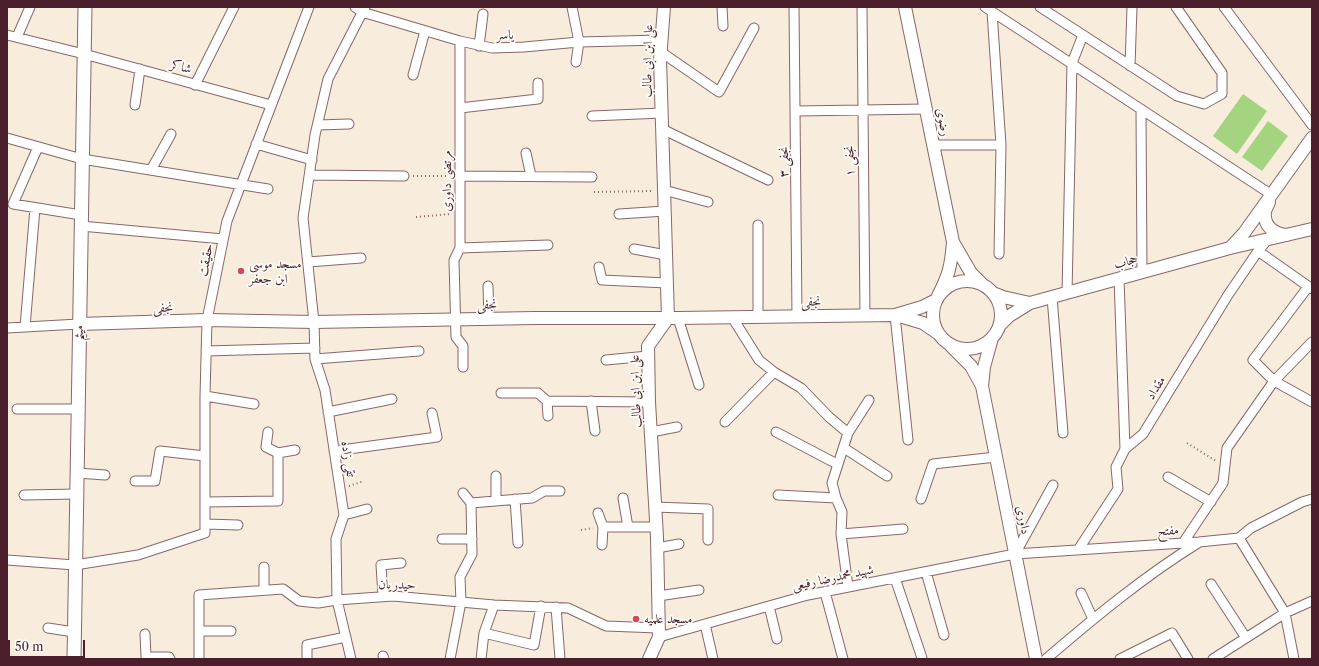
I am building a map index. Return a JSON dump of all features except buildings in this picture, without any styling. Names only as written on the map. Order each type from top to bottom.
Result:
[{"type":"main road","name":"میثم","points":[[74,659],[85,7]]},
{"type":"street","points":[[17,37],[30,7]]},
{"type":"street","points":[[195,85],[234,7]]},
{"type":"street","name":"حقیقت","points":[[205,529],[204,396],[207,320],[223,239],[227,221],[309,7]]},
{"type":"street","points":[[572,7],[579,42],[576,62]]},
{"type":"street","name":"علی ابن ابی طالب","points":[[649,659],[658,633],[658,596],[657,548],[649,402],[648,346],[673,318],[667,283],[662,129],[661,46],[664,7]]},
{"type":"street","points":[[722,7],[723,26]]},
{"type":"street","name":"نجفی ۳","points":[[794,7],[797,316]]},
{"type":"street","name":"نجفی ۱","points":[[862,7],[865,315]]},
{"type":"street","name":"رضوی","points":[[905,7],[953,242]]},
{"type":"street","points":[[1040,7],[1177,96],[1204,104],[1222,94],[1222,73],[1176,7]]},
{"type":"street","points":[[1057,7],[1057,18]]},
{"type":"street","points":[[1130,66],[1132,7]]},
{"type":"street","points":[[1224,7],[1312,124]]},
{"type":"street","name":"یاسر","points":[[361,9],[425,31],[479,46],[492,48],[579,42],[661,46]]},
{"type":"street","name":"تقی زاده","points":[[351,659],[337,600],[336,538],[344,515],[325,390],[316,359],[304,218],[318,125],[328,79],[361,9]]},
{"type":"street","points":[[988,10],[1072,63],[1272,195]]},
{"type":"street","points":[[988,10],[1001,145],[999,254]]},
{"type":"street","points":[[479,46],[483,14]]},
{"type":"street","points":[[661,46],[719,92],[754,28]]},
{"type":"street","points":[[413,75],[425,31]]},
{"type":"street","name":"شاکر","points":[[7,35],[84,54],[271,105]]},
{"type":"street","points":[[1067,293],[1072,63],[1083,35]]},
{"type":"street","name":"مرتضی داوری","points":[[460,41],[460,248],[454,260],[456,337],[463,346],[463,367]]},
{"type":"street","points":[[135,104],[140,70]]},
{"type":"street","points":[[460,108],[538,99],[538,83]]},
{"type":"street","points":[[796,111],[926,109]]},
{"type":"street","points":[[1141,109],[1142,272]]},
{"type":"street","points":[[592,116],[662,113]]},
{"type":"street","points":[[318,125],[350,124]]},
{"type":"street","points":[[662,129],[768,180]]},
{"type":"street","points":[[151,170],[171,134]]},
{"type":"street","points":[[7,138],[82,159],[268,189]]},
{"type":"street","points":[[1230,248],[1244,233],[1312,138]]},
{"type":"street","points":[[256,144],[312,160]]},
{"type":"street","points":[[933,145],[1001,145]]},
{"type":"street","points":[[38,147],[13,204],[35,208],[81,221],[223,239]]},
{"type":"street","points":[[526,153],[531,176]]},
{"type":"street","points":[[310,175],[404,176]]},
{"type":"street","points":[[460,176],[592,176]]},
{"type":"street","points":[[664,190],[708,202]]},
{"type":"street","points":[[1272,195],[1265,211],[1266,222],[1270,228],[1278,234],[1287,235]]},
{"type":"street","points":[[25,327],[35,208]]},
{"type":"street","points":[[619,214],[665,211]]},
{"type":"street","points":[[758,225],[758,317]]},
{"type":"street","name":"حجاب","points":[[1030,303],[1230,248],[1312,229]]},
{"type":"street","name":"مقداد","points":[[1078,550],[1118,489],[1116,467],[1126,449],[1144,434],[1228,295],[1268,239]]},
{"type":"street","points":[[953,242],[971,273],[983,285]]},
{"type":"street","points":[[953,242],[947,278],[933,306],[932,318],[935,328],[941,338],[971,366],[982,386]]},
{"type":"street","points":[[460,248],[548,245]]},
{"type":"street","points":[[634,249],[666,255]]},
{"type":"street","points":[[1258,251],[1310,288],[1253,360],[1274,381],[1312,402]]},
{"type":"street","points":[[308,262],[362,258]]},
{"type":"street","points":[[599,267],[602,280],[667,283]]},
{"type":"street","points":[[1119,278],[1126,449]]},
{"type":"street","points":[[895,315],[922,307],[937,298],[946,288],[956,282],[967,280],[978,282],[993,293],[1000,306],[1001,318],[999,328],[992,338],[983,345],[973,349],[961,349],[950,345]]},
{"type":"street","points":[[488,286],[489,319]]},
{"type":"street","points":[[993,293],[1003,297],[1030,303]]},
{"type":"street","points":[[1052,297],[1063,433]]},
{"type":"street","points":[[1000,325],[1009,316],[1030,303]]},
{"type":"street","points":[[895,315],[923,323],[939,334]]},
{"type":"street","points":[[895,315],[908,440]]},
{"type":"street","name":"نجفی","points":[[80,324],[207,320],[314,322],[456,319],[895,315]]},
{"type":"street","points":[[732,317],[759,360],[774,372],[801,388],[828,417],[848,433]]},
{"type":"street","points":[[673,318],[699,385]]},
{"type":"street","points":[[7,328],[80,324]]},
{"type":"street","points":[[982,386],[984,367],[992,338]]},
{"type":"street","points":[[1183,544],[1223,483],[1227,448],[1274,381],[1312,342]]},
{"type":"street","points":[[206,351],[315,348]]},
{"type":"street","points":[[316,359],[419,351]]},
{"type":"street","points":[[606,360],[648,356]]},
{"type":"street","points":[[725,422],[774,372]]},
{"type":"street","name":"داوری","points":[[982,386],[1036,659]]},
{"type":"street","points":[[501,393],[538,392],[547,401],[548,416]]},
{"type":"street","points":[[204,396],[254,404]]},
{"type":"street","points":[[328,412],[392,399]]},
{"type":"street","points":[[848,587],[841,534],[842,512],[832,483],[848,433],[869,400]]},
{"type":"street","points":[[547,401],[649,402]]},
{"type":"street","points":[[591,401],[595,431]]},
{"type":"street","points":[[17,409],[78,409]]},
{"type":"street","points":[[334,451],[437,437],[432,413]]},
{"type":"street","points":[[651,432],[677,427]]},
{"type":"street","points":[[268,432],[266,447],[278,453],[295,450]]},
{"type":"street","points":[[776,432],[837,464]]},
{"type":"street","points":[[844,448],[887,476]]},
{"type":"street","points":[[135,481],[156,481],[160,451],[205,456]]},
{"type":"street","points":[[205,502],[278,501],[278,453]]},
{"type":"street","points":[[921,499],[933,464],[996,457]]},
{"type":"street","points":[[77,473],[104,475]]},
{"type":"street","points":[[496,476],[496,501]]},
{"type":"street","points":[[1168,477],[1210,502]]},
{"type":"street","points":[[1015,554],[1053,485]]},
{"type":"street","points":[[471,503],[532,498],[544,491],[560,491]]},
{"type":"street","points":[[450,659],[461,602],[460,577],[472,554],[471,503],[463,493]]},
{"type":"street","points":[[24,495],[77,494]]},
{"type":"street","points":[[778,494],[836,498]]},
{"type":"street","points":[[622,498],[628,527]]},
{"type":"street","points":[[515,499],[518,543]]},
{"type":"street","points":[[1294,659],[1285,613],[1239,538],[1251,528],[1302,502],[1312,499]]},
{"type":"street","points":[[655,507],[708,509],[708,540]]},
{"type":"street","points":[[344,515],[367,509]]},
{"type":"street","points":[[598,514],[603,527],[602,545]]},
{"type":"street","points":[[7,560],[75,565],[138,555],[205,529],[238,525]]},
{"type":"street","points":[[603,527],[656,527]]},
{"type":"street","points":[[841,534],[903,529]]},
{"type":"street","name":"مفتح","points":[[1015,554],[1183,544],[1239,538]]},
{"type":"street","points":[[442,539],[472,539]]},
{"type":"street","points":[[1046,659],[1092,619],[1176,557],[1199,542]]},
{"type":"street","points":[[657,548],[679,544]]},
{"type":"street","name":"شهید محمدرضا رفیعی","points":[[658,633],[705,624],[808,595],[1015,554]]},
{"type":"street","points":[[383,596],[381,565],[401,563]]},
{"type":"street","points":[[264,566],[264,590]]},
{"type":"street","points":[[926,572],[944,635]]},
{"type":"street","points":[[895,578],[922,658]]},
{"type":"street","points":[[1211,584],[1246,638]]},
{"type":"street","name":"حیدریان","points":[[199,659],[199,595],[283,588],[299,601],[318,603],[337,600],[393,596],[494,605],[568,608],[606,626],[658,633]]},
{"type":"street","points":[[658,596],[699,590]]},
{"type":"street","points":[[825,592],[843,659]]},
{"type":"street","points":[[1081,593],[1092,619]]},
{"type":"street","points":[[1213,659],[1285,613],[1312,601]]},
{"type":"street","points":[[481,659],[484,633],[494,605]]},
{"type":"street","points":[[484,633],[534,646],[541,606]]},
{"type":"street","points":[[769,606],[777,639]]},
{"type":"street","points":[[556,607],[560,659]]},
{"type":"street","points":[[705,624],[713,659]]},
{"type":"street","points":[[48,628],[74,632]]},
{"type":"street","points":[[199,631],[231,631]]},
{"type":"street","points":[[1120,659],[1172,633],[1188,659]]},
{"type":"street","points":[[145,634],[146,657],[169,657],[170,659]]},
{"type":"street","points":[[307,659],[307,645],[346,638]]},
{"type":"path","points":[[404,176],[460,176]]},
{"type":"path","points":[[594,192],[664,190]]},
{"type":"path","points":[[416,217],[460,213]]},
{"type":"path","points":[[1187,443],[1225,467]]},
{"type":"path","points":[[340,488],[364,482]]},
{"type":"path","points":[[581,530],[603,527]]},
{"type":"green space","points":[[1243,94],[1267,111],[1237,154],[1213,136]]},
{"type":"green space","points":[[1268,121],[1288,136],[1262,171],[1242,157]]},
{"type":"place","name":"مسجد موسی ابن جعفر","points":[[241,271]]},
{"type":"place","name":"مسجد علمیه","points":[[636,619]]}]
